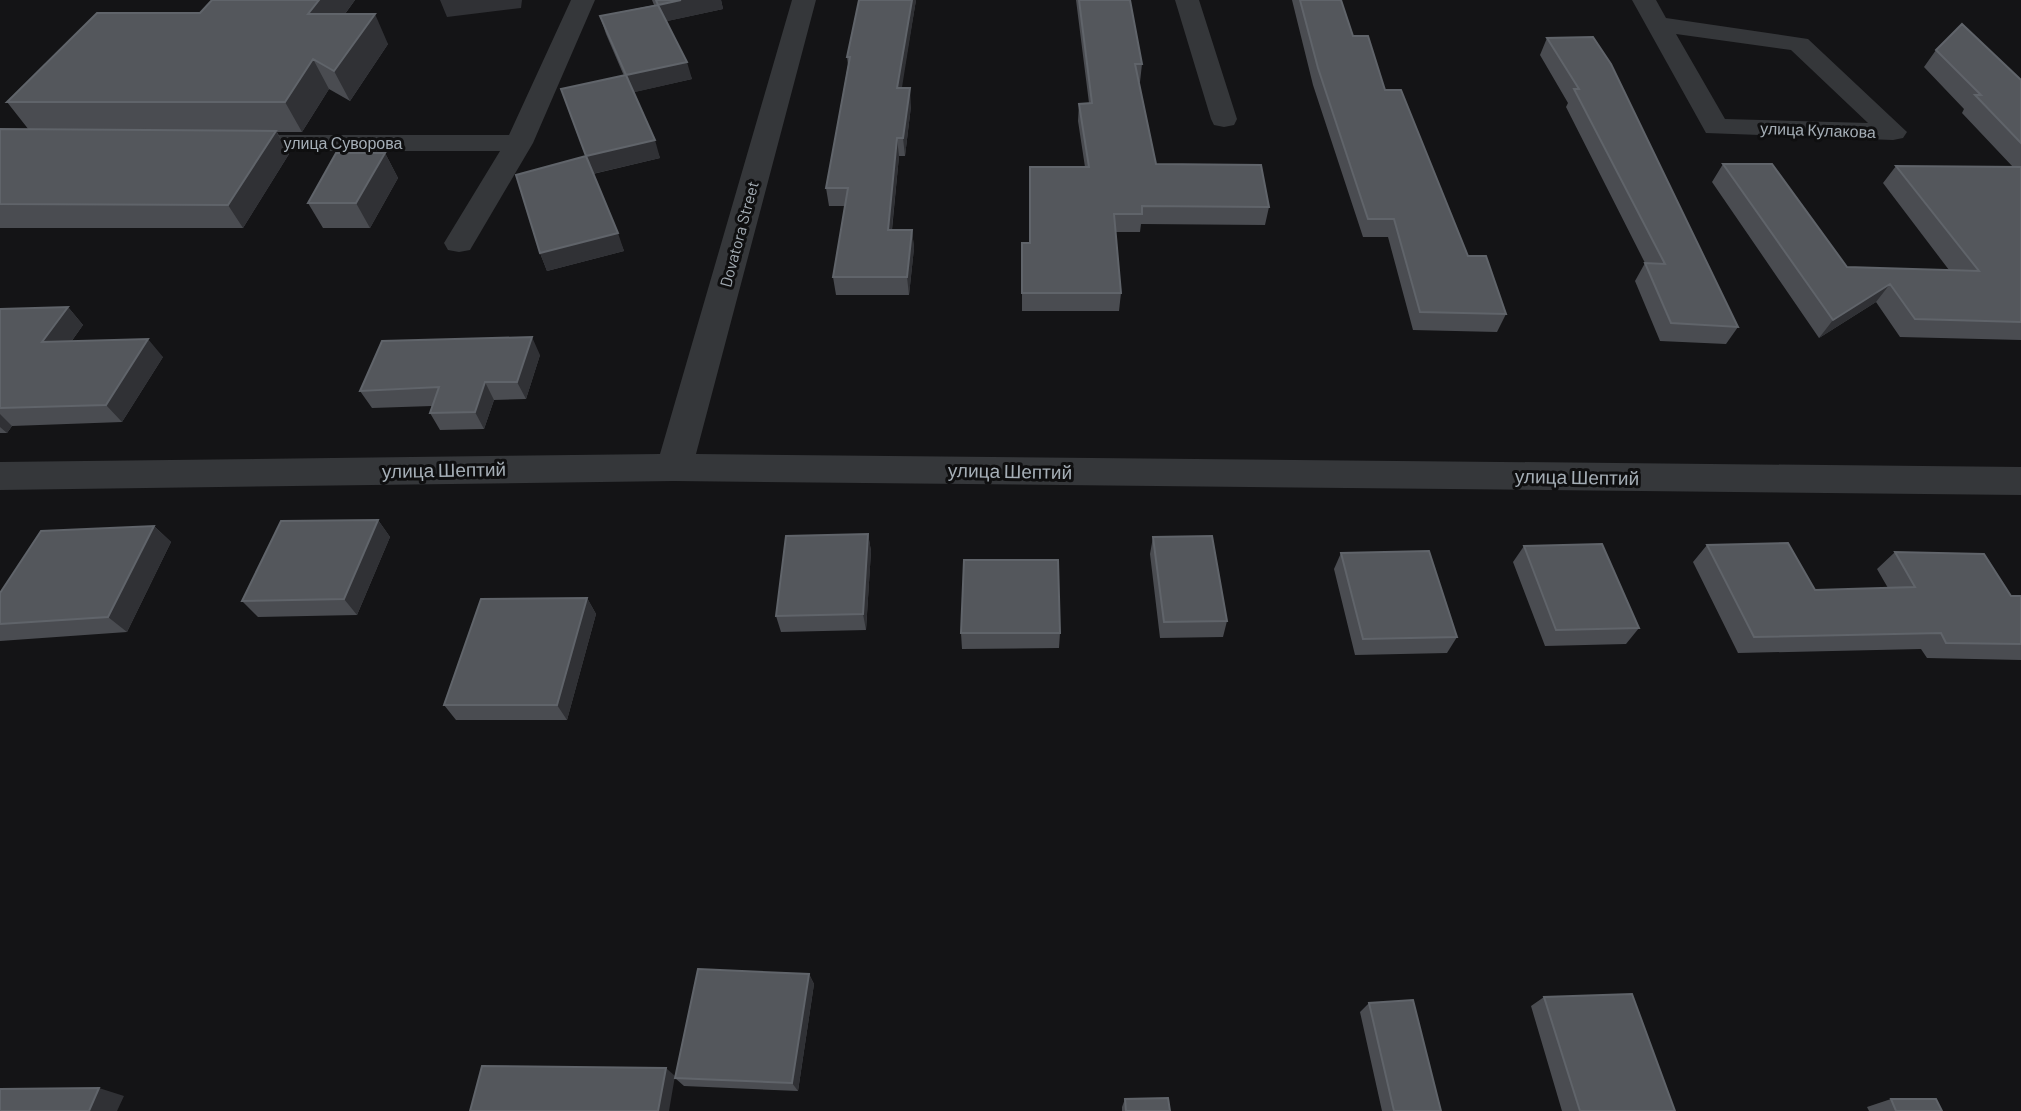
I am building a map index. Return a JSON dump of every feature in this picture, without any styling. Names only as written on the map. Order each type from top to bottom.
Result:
[{"type":"street","points":[[459,243],[519,143],[583,0]]},
{"type":"street","name":"Dovatora Street","points":[[674,467],[804,0]]},
{"type":"street","points":[[1188,0],[1224,119]]},
{"type":"street","name":"улица Кулакова","points":[[1644,0],[1716,127],[1893,132],[1799,44],[1658,24]]},
{"type":"street","name":"улица Суворова","points":[[205,143],[519,143]]},
{"type":"street","name":"улица Шептий","points":[[0,476],[674,467],[2021,481]]},
{"type":"building","points":[[212,0],[319,0],[308,14],[375,14],[334,71],[313,59],[285,102],[7,102],[97,13],[200,13]]},
{"type":"building","points":[[656,0],[681,0],[658,5]]},
{"type":"building","points":[[859,0],[912,0],[897,88],[910,88],[903,138],[897,138],[888,230],[912,230],[907,277],[833,277],[848,188],[826,188]]},
{"type":"building","points":[[1079,0],[1130,0],[1142,64],[1135,64],[1156,164],[1261,165],[1269,207],[1142,206],[1142,214],[1114,214],[1121,293],[1022,293],[1022,243],[1030,243],[1030,167],[1089,167],[1079,104],[1092,103]]},
{"type":"building","points":[[1300,0],[1341,0],[1353,36],[1368,36],[1385,90],[1401,90],[1468,256],[1486,256],[1506,314],[1420,312],[1394,219],[1368,219],[1318,68]]},
{"type":"building","points":[[658,5],[687,62],[626,75],[600,16]]},
{"type":"building","points":[[1962,24],[2021,80],[2021,143],[1975,95],[1981,95],[1936,50]]},
{"type":"building","points":[[1593,37],[1611,64],[1738,327],[1671,323],[1645,263],[1665,264],[1574,89],[1579,89],[1547,38]]},
{"type":"building","points":[[626,75],[655,140],[586,156],[561,89]]},
{"type":"building","points":[[0,129],[276,131],[228,205],[0,204]]},
{"type":"building","points":[[336,153],[385,153],[356,203],[308,203]]},
{"type":"building","points":[[586,156],[618,233],[540,253],[516,175]]},
{"type":"building","points":[[1723,164],[1772,164],[1847,267],[1979,271],[1896,166],[2021,167],[2021,322],[1915,319],[1890,284],[1833,320]]},
{"type":"building","points":[[68,307],[42,342],[148,339],[106,405],[0,408],[0,309]]},
{"type":"building","points":[[532,337],[517,382],[485,382],[475,412],[430,413],[439,387],[360,391],[382,341]]},
{"type":"building","points":[[378,520],[344,599],[242,601],[281,521]]},
{"type":"building","points":[[154,526],[108,617],[0,624],[0,593],[41,531]]},
{"type":"building","points":[[868,534],[863,614],[776,616],[786,536]]},
{"type":"building","points":[[1212,536],[1227,621],[1164,622],[1153,537]]},
{"type":"building","points":[[1788,543],[1815,590],[1915,587],[1895,552],[1984,554],[2011,596],[2021,596],[2021,644],[1946,643],[1941,633],[1754,637],[1707,545]]},
{"type":"building","points":[[1602,544],[1639,628],[1556,630],[1524,546]]},
{"type":"building","points":[[1429,551],[1457,637],[1363,639],[1341,553]]},
{"type":"building","points":[[964,560],[1058,560],[1060,633],[961,633]]},
{"type":"building","points":[[587,598],[557,705],[444,705],[481,599]]},
{"type":"building","points":[[698,969],[809,974],[792,1083],[675,1078]]},
{"type":"building","points":[[1632,994],[1675,1111],[1580,1111],[1544,997]]},
{"type":"building","points":[[1413,1000],[1441,1111],[1394,1111],[1369,1003]]},
{"type":"building","points":[[482,1066],[666,1068],[658,1111],[470,1111]]},
{"type":"building","points":[[99,1088],[89,1111],[0,1111],[0,1089]]},
{"type":"building","points":[[1168,1098],[1170,1111],[1126,1111],[1125,1099]]},
{"type":"building","points":[[1891,1099],[1936,1099],[1942,1111],[1896,1111]]}]
